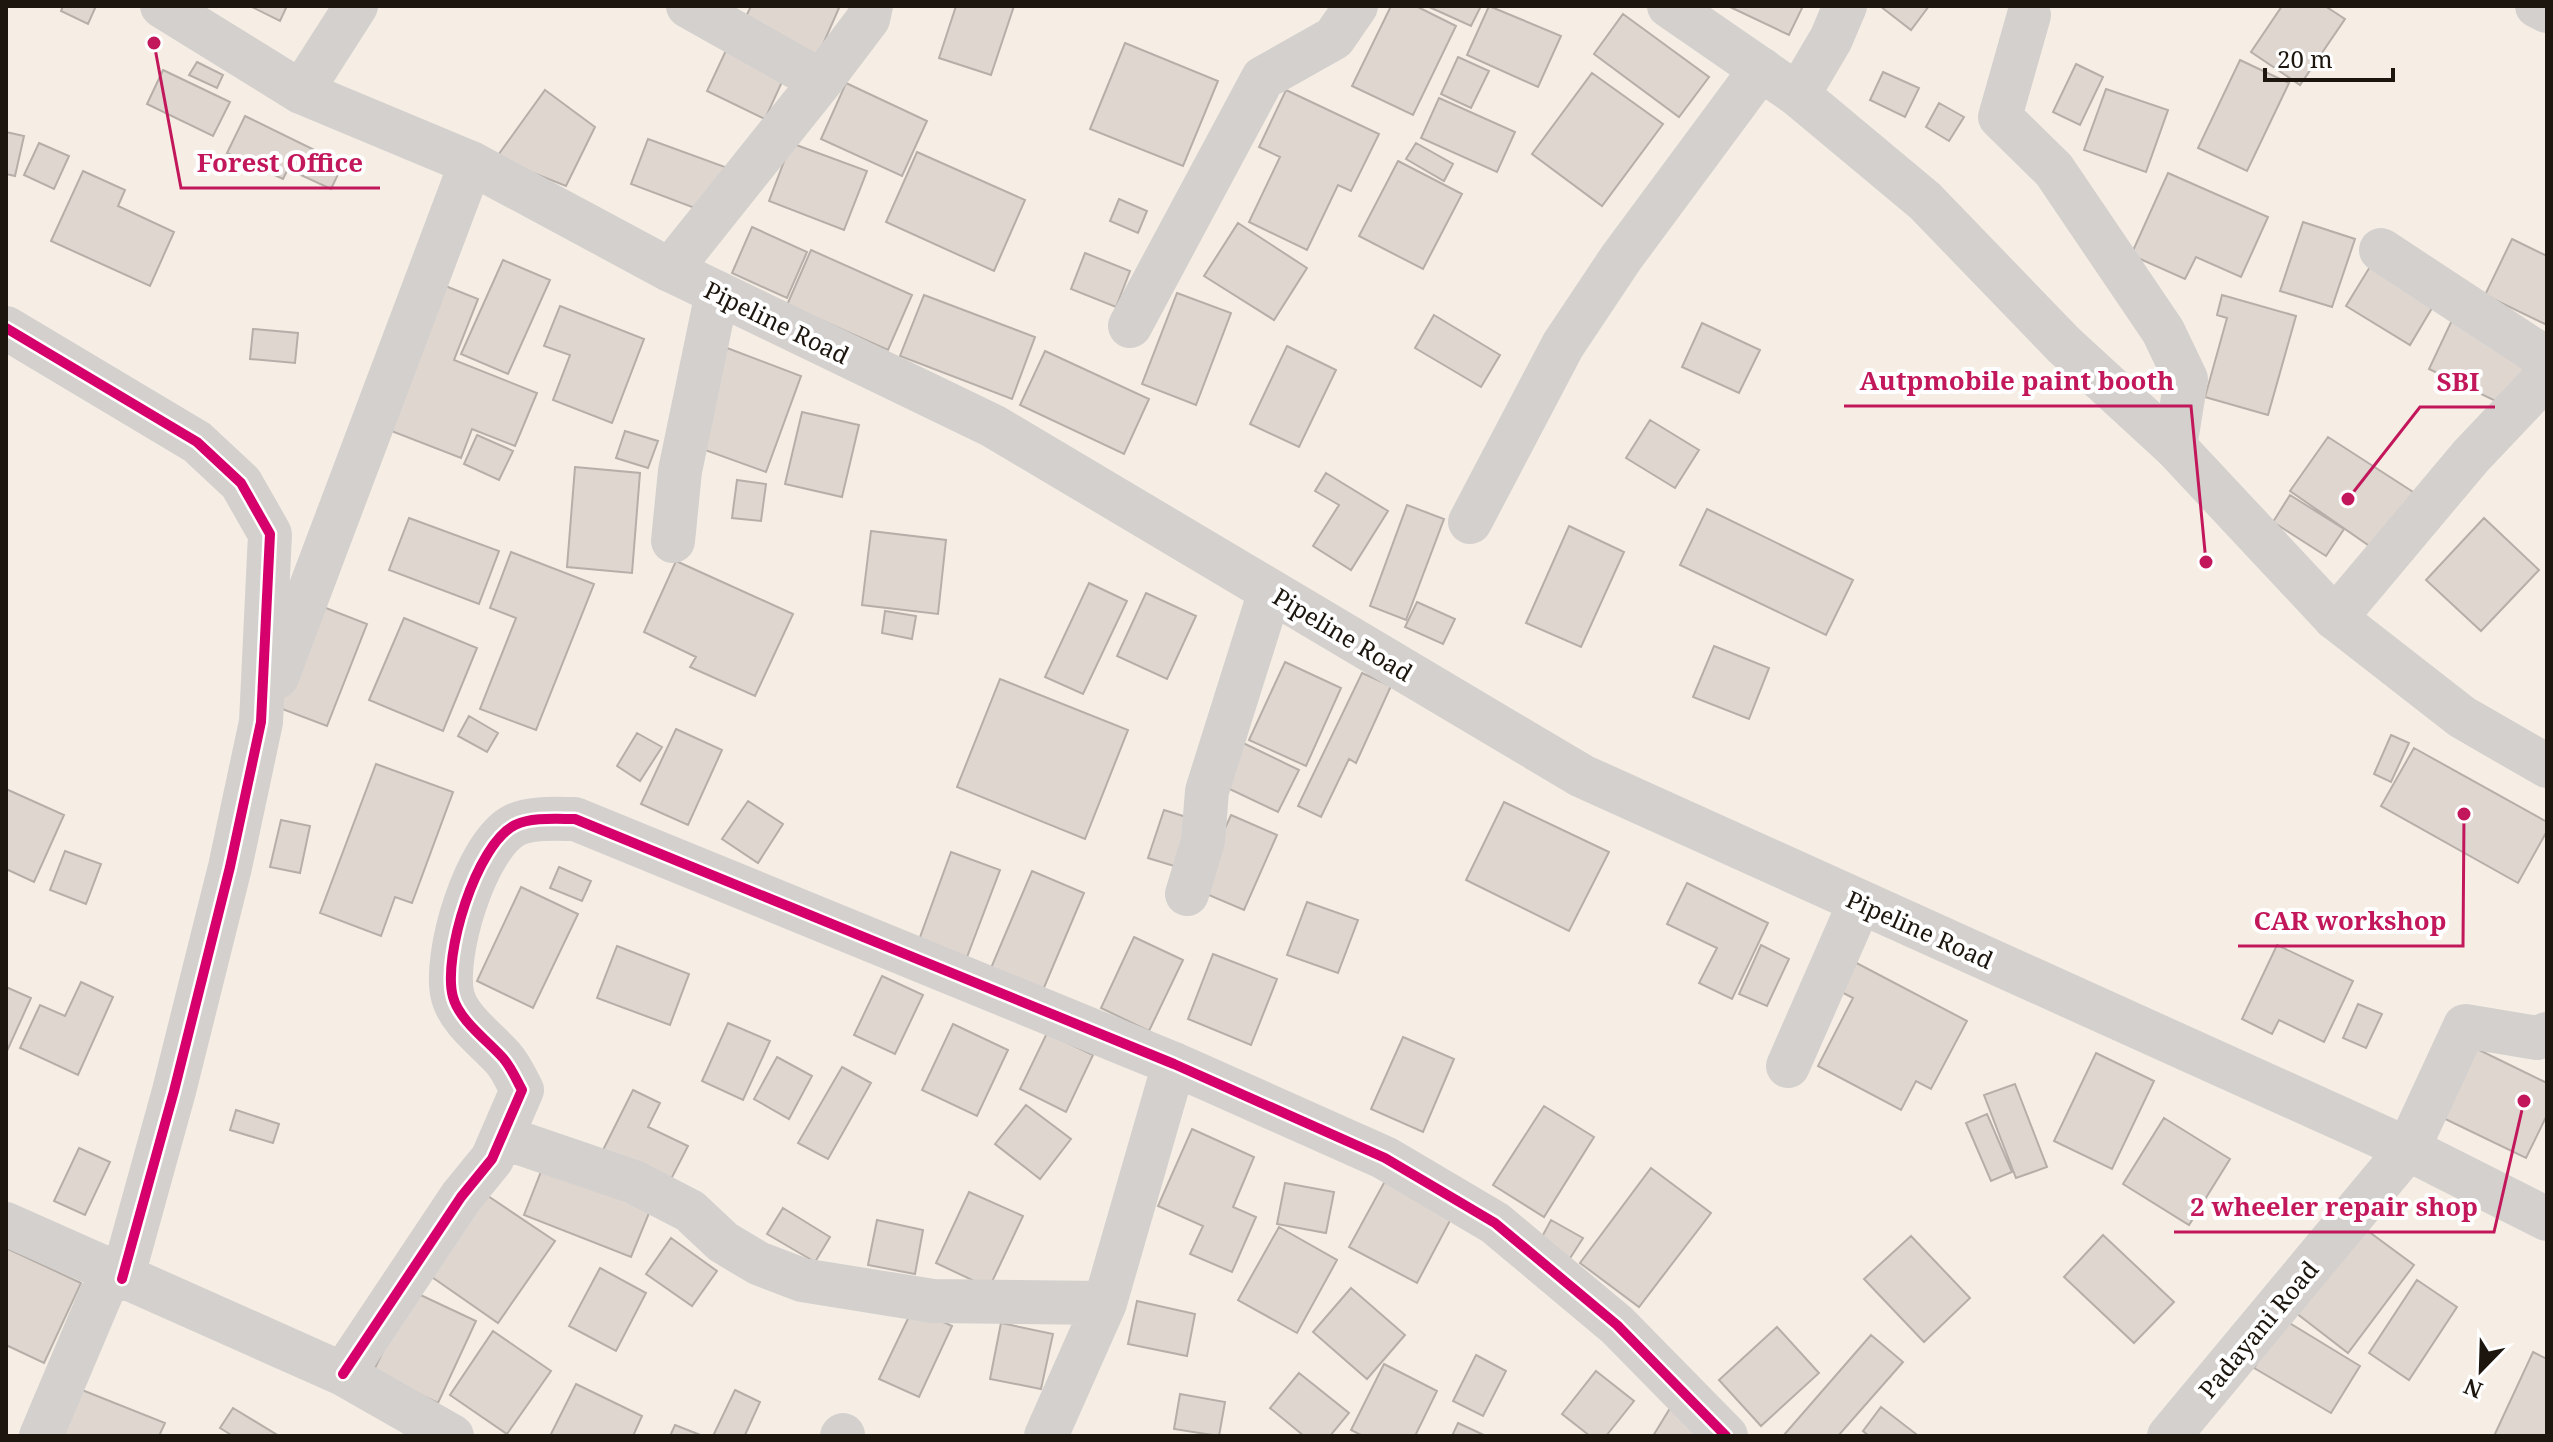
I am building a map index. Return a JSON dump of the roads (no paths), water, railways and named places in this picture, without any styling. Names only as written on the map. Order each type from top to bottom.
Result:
[{"type":"street","name":"Pipeline Road","points":[[162,6],[301,92],[471,163],[670,270],[993,426],[1582,776],[2408,1149],[2547,1219]]},
{"type":"street","points":[[301,92],[356,6]]},
{"type":"street","points":[[688,6],[821,81]]},
{"type":"street","points":[[670,270],[821,81],[868,19],[871,6]]},
{"type":"street","points":[[1130,326],[1263,78],[1334,38],[1356,6]]},
{"type":"street","points":[[1669,6],[1798,95],[1925,201],[2064,345],[2175,447],[2335,618],[2462,717],[2547,766]]},
{"type":"street","points":[[1798,95],[1831,39],[1845,6]]},
{"type":"street","points":[[2537,6],[2547,11]]},
{"type":"street","points":[[2029,15],[2000,117],[2054,170],[2163,331],[2186,379],[2175,447]]},
{"type":"street","points":[[1470,522],[1563,345],[1621,258],[1761,69]]},
{"type":"street","points":[[41,1436],[116,1276],[178,1076],[261,722],[471,163]]},
{"type":"street","points":[[2381,250],[2547,359]]},
{"type":"street","points":[[673,541],[680,471],[717,293]]},
{"type":"street","points":[[6,328],[197,442],[241,483],[270,534],[261,722]]},
{"type":"street","points":[[2335,618],[2471,456],[2547,376]]},
{"type":"street","points":[[1187,894],[1203,841],[1207,791],[1270,591]]},
{"type":"street","points":[[343,1374],[461,1197],[492,1159],[522,1090],[506,1061],[453,1000],[449,973],[464,911],[485,853],[514,825],[545,819],[575,819],[1174,1064],[1385,1158],[1495,1223],[1617,1325],[1726,1436]]},
{"type":"street","points":[[1788,1066],[1860,902]]},
{"type":"street","name":"Padayani Road","points":[[2169,1436],[2408,1149],[2465,1026],[2537,1038],[2547,1034]]},
{"type":"street","points":[[1046,1436],[1105,1303],[1174,1064]]},
{"type":"street","points":[[502,1137],[634,1182],[690,1211],[723,1242],[758,1263],[802,1280],[933,1301],[1105,1303]]},
{"type":"street","points":[[6,1224],[116,1276],[343,1374],[452,1436]]},
{"type":"place","name":"Forest Office","points":[[154,43]]},
{"type":"place","name":"SBI","points":[[2348,499]]},
{"type":"place","name":"Autpmobile paint booth","points":[[2206,562]]},
{"type":"place","name":"CAR workshop","points":[[2464,814]]},
{"type":"place","name":"2 wheeler repair shop","points":[[2524,1101]]}]
